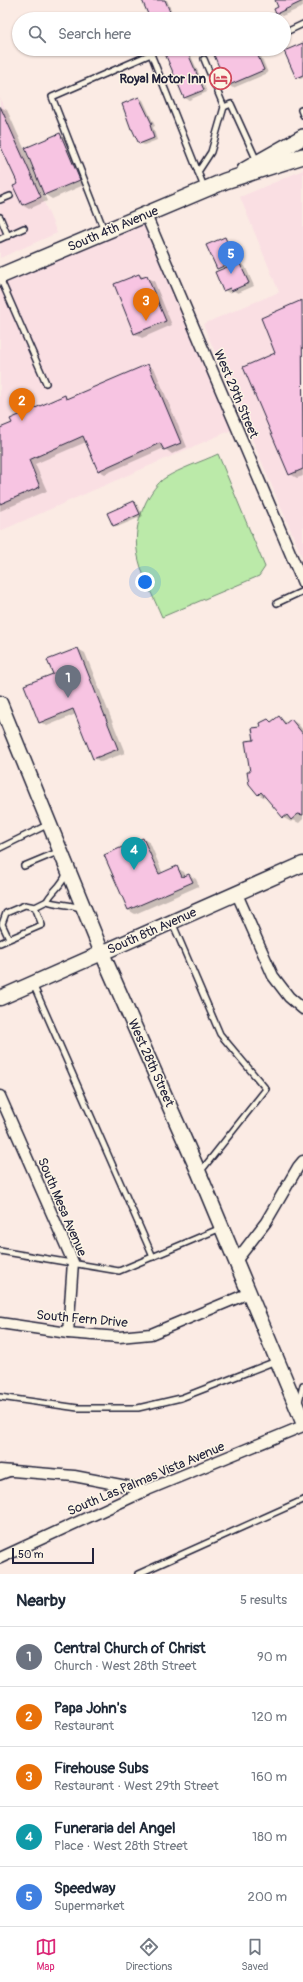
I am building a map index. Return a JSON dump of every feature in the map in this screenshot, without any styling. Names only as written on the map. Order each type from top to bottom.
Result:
[{"type":"main road","name":"South 4th Avenue","points":[[225,182],[257,162],[303,137]]},
{"type":"main road","name":"South 4th Avenue","points":[[0,277],[204,190],[303,156]]},
{"type":"street","name":"West 29th Street","points":[[146,215],[303,583]]},
{"type":"street","name":"West 28th Street","points":[[0,703],[102,953],[199,1173],[303,1422]]},
{"type":"street","name":"South 8th Avenue","points":[[0,998],[303,864]]},
{"type":"street","points":[[237,894],[273,976],[288,997],[303,1009]]},
{"type":"street","name":"South Mesa Avenue","points":[[0,1096],[73,1262],[68,1333]]},
{"type":"street","points":[[236,1261],[266,1222],[298,1167],[303,1162]]},
{"type":"street","name":"South Fern Drive","points":[[0,1323],[68,1333],[119,1337],[151,1334],[249,1293]]},
{"type":"street","name":"South Las Palmas Vista Avenue","points":[[0,1558],[147,1490],[303,1426]]},
{"type":"street","points":[[0,1470],[74,1476],[147,1490]]},
{"type":"lane","points":[[291,30],[303,24]]},
{"type":"lane","points":[[105,232],[52,96],[146,56]]},
{"type":"lane","points":[[152,56],[204,190]]},
{"type":"lane","points":[[198,172],[211,152],[224,107],[204,60]]},
{"type":"lane","points":[[224,107],[231,104],[257,162]]},
{"type":"lane","points":[[0,200],[10,196]]},
{"type":"lane","points":[[0,217],[8,236]]},
{"type":"lane","points":[[0,239],[24,228]]},
{"type":"lane","points":[[0,277],[46,383]]},
{"type":"lane","points":[[277,602],[303,591]]},
{"type":"lane","points":[[0,848],[50,824]]},
{"type":"lane","points":[[24,866],[60,851]]},
{"type":"lane","points":[[9,939],[2,924],[6,913],[25,905],[35,907],[47,901],[50,895],[63,882],[68,869]]},
{"type":"lane","points":[[47,901],[54,904],[72,905],[85,910]]},
{"type":"lane","points":[[0,943],[42,925],[35,907]]},
{"type":"lane","points":[[172,922],[220,1034],[266,1089],[199,1173]]},
{"type":"lane","points":[[33,983],[153,1258]]},
{"type":"lane","points":[[0,1251],[73,1262],[119,1271],[222,1228]]},
{"type":"lane","points":[[0,1397],[78,1408],[138,1408],[181,1398],[277,1361]]},
{"type":"lane","points":[[298,1409],[303,1385]]},
{"type":"lane","points":[[0,1477],[13,1472]]},
{"type":"lane","points":[[138,1574],[303,1500]]},
{"type":"shaded area","points":[[0,97],[57,233],[0,258]]},
{"type":"shaded area","points":[[303,170],[303,559],[203,324],[279,292],[240,197]]},
{"type":"shaded area","points":[[146,215],[236,428],[0,531],[0,277]]},
{"type":"green space","points":[[218,454],[265,567],[259,576],[162,617],[143,574],[139,561],[137,533],[140,518],[150,495],[162,480],[171,474]]},
{"type":"building","points":[[142,0],[165,0],[170,12],[147,12]]},
{"type":"building","points":[[275,0],[303,0],[280,12],[275,12],[274,9],[278,7]]},
{"type":"building","points":[[303,43],[303,75],[296,78],[286,56],[291,56],[291,48]]},
{"type":"building","points":[[166,56],[189,56],[204,90],[184,98]]},
{"type":"building","points":[[214,56],[258,56],[264,70],[227,86]]},
{"type":"building","points":[[139,97],[152,124],[150,125],[154,138],[139,144],[131,129],[122,104]]},
{"type":"building","points":[[0,106],[41,197],[22,205],[13,186],[18,184],[0,145]]},
{"type":"building","points":[[60,133],[80,180],[44,195],[25,148]]},
{"type":"building","points":[[225,237],[235,261],[217,269],[206,245]]},
{"type":"building","points":[[239,262],[249,283],[231,291],[230,288],[223,291],[215,272]]},
{"type":"building","points":[[139,274],[141,278],[147,276],[166,321],[134,334],[114,284]]},
{"type":"building","points":[[302,300],[303,469],[289,475],[243,367],[275,353],[261,318]]},
{"type":"building","points":[[148,364],[181,443],[164,450],[160,443],[98,471],[83,436],[29,460],[40,487],[0,504],[0,428],[12,423],[10,419],[65,395],[66,399]]},
{"type":"building","points":[[134,501],[140,514],[113,526],[107,513]]},
{"type":"building","points":[[78,648],[118,749],[93,759],[73,709],[39,723],[24,685],[53,674],[47,660]]},
{"type":"building","points":[[279,716],[285,724],[291,719],[303,734],[303,815],[298,814],[291,820],[287,815],[283,818],[261,792],[258,795],[249,784],[247,772],[250,772],[245,741],[254,740],[252,728],[261,727],[260,723],[268,719],[271,722]]},
{"type":"building","points":[[143,838],[159,874],[177,866],[182,877],[189,874],[193,882],[128,910],[104,855]]},
{"type":"place","name":"Royal Motor Inn","points":[[221,79]]},
{"type":"place","name":"Speedway","points":[[231,274]]},
{"type":"place","name":"Firehouse Subs","points":[[146,321]]},
{"type":"place","name":"Papa John's","points":[[22,421]]},
{"type":"place","name":"Central Church of Christ","points":[[68,698]]},
{"type":"place","name":"Funeraria del Angel","points":[[134,870]]}]
